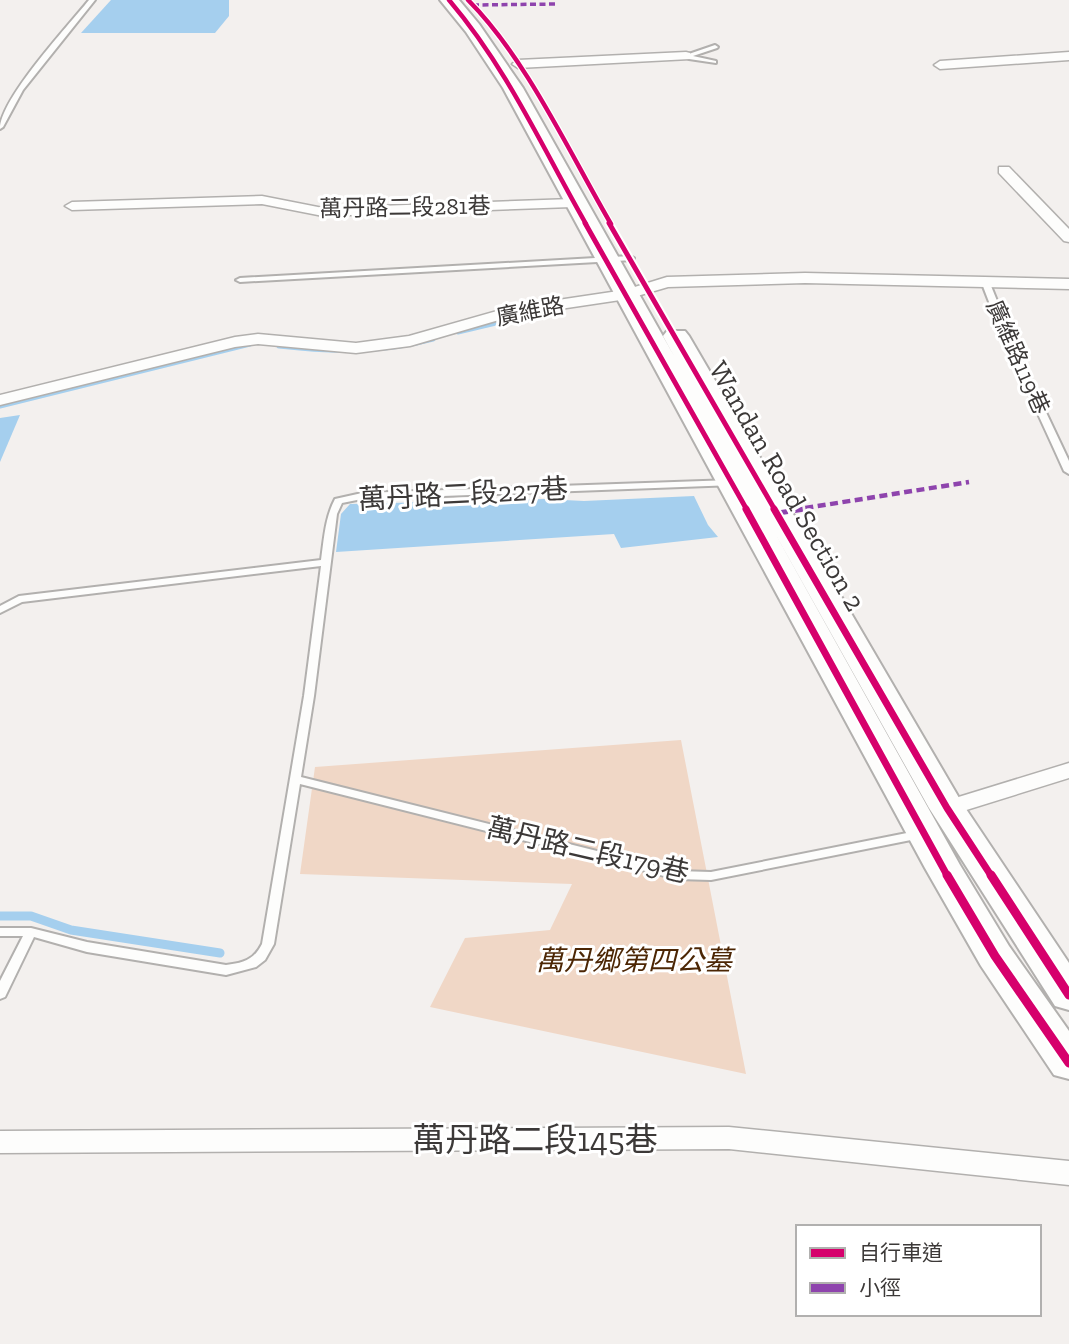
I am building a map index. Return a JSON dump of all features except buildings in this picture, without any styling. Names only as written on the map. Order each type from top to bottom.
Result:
[{"type":"main road","name":"Wandan Road Section 2","points":[[449,0],[508,64],[618,259],[947,808],[1069,995]]},
{"type":"main road","name":"Wandan Road Section 2","points":[[468,0],[492,24],[572,203],[618,259]]},
{"type":"main road","name":"Wandan Road Section 2","points":[[637,290],[732,484],[925,833],[997,958],[1069,1063]]},
{"type":"street","points":[[508,64],[686,56]]},
{"type":"street","points":[[940,65],[1069,56]]},
{"type":"street","points":[[1004,170],[1069,238]]},
{"type":"street","name":"萬丹路二段281巷","points":[[72,206],[262,200],[323,212],[572,203]]},
{"type":"street","name":"廣維路","points":[[0,400],[234,342],[258,339],[356,348],[384,345],[410,341],[511,312],[637,290],[667,282],[762,279],[1069,284]]},
{"type":"street","points":[[947,808],[1069,769]]},
{"type":"street","name":"萬丹路二段145巷","points":[[0,1142],[729,1138],[1069,1173]]},
{"type":"lane","points":[[0,127],[20,89],[92,0]]},
{"type":"lane","points":[[686,56],[715,47]]},
{"type":"lane","points":[[686,56],[714,62]]},
{"type":"lane","points":[[240,280],[618,259]]},
{"type":"lane","name":"廣維路119巷","points":[[985,281],[1004,335],[1026,372],[1069,471]]},
{"type":"lane","name":"萬丹路二段227巷","points":[[326,562],[332,514],[338,501],[362,496],[732,484]]},
{"type":"lane","points":[[0,610],[19,598],[326,562],[268,944],[261,959],[248,968],[226,970],[87,947],[32,932],[0,932]]},
{"type":"lane","name":"萬丹路二段179巷","points":[[295,779],[677,875],[711,876],[925,833]]},
{"type":"lane","points":[[0,994],[32,932]]},
{"type":"green space","name":"萬丹鄉第四公墓","points":[[681,740],[746,1074],[430,1007],[465,938],[550,930],[572,884],[300,874],[315,767]]},
{"type":"water","points":[[111,0],[229,0],[229,16],[215,33],[81,33]]},
{"type":"water","points":[[20,415],[0,462],[0,418]]},
{"type":"water","points":[[694,496],[708,525],[718,537],[621,548],[614,534],[336,552],[341,514],[350,504],[544,499],[584,501]]},
{"type":"waterway","points":[[458,332],[559,308]]},
{"type":"waterway","points":[[279,346],[356,350],[394,347],[433,339]]},
{"type":"waterway","points":[[0,406],[250,344]]},
{"type":"waterway","points":[[0,916],[31,916],[71,930],[220,953]]},
{"type":"marked path","points":[[473,5],[557,4]]},
{"type":"marked path","points":[[778,513],[969,482]]},
{"type":"cycle path","points":[[449,0],[472,28],[513,88],[581,216],[699,424],[943,868],[995,956],[1069,1063]]},
{"type":"cycle path","points":[[468,0],[492,24],[518,64],[947,808],[1069,995]]}]
